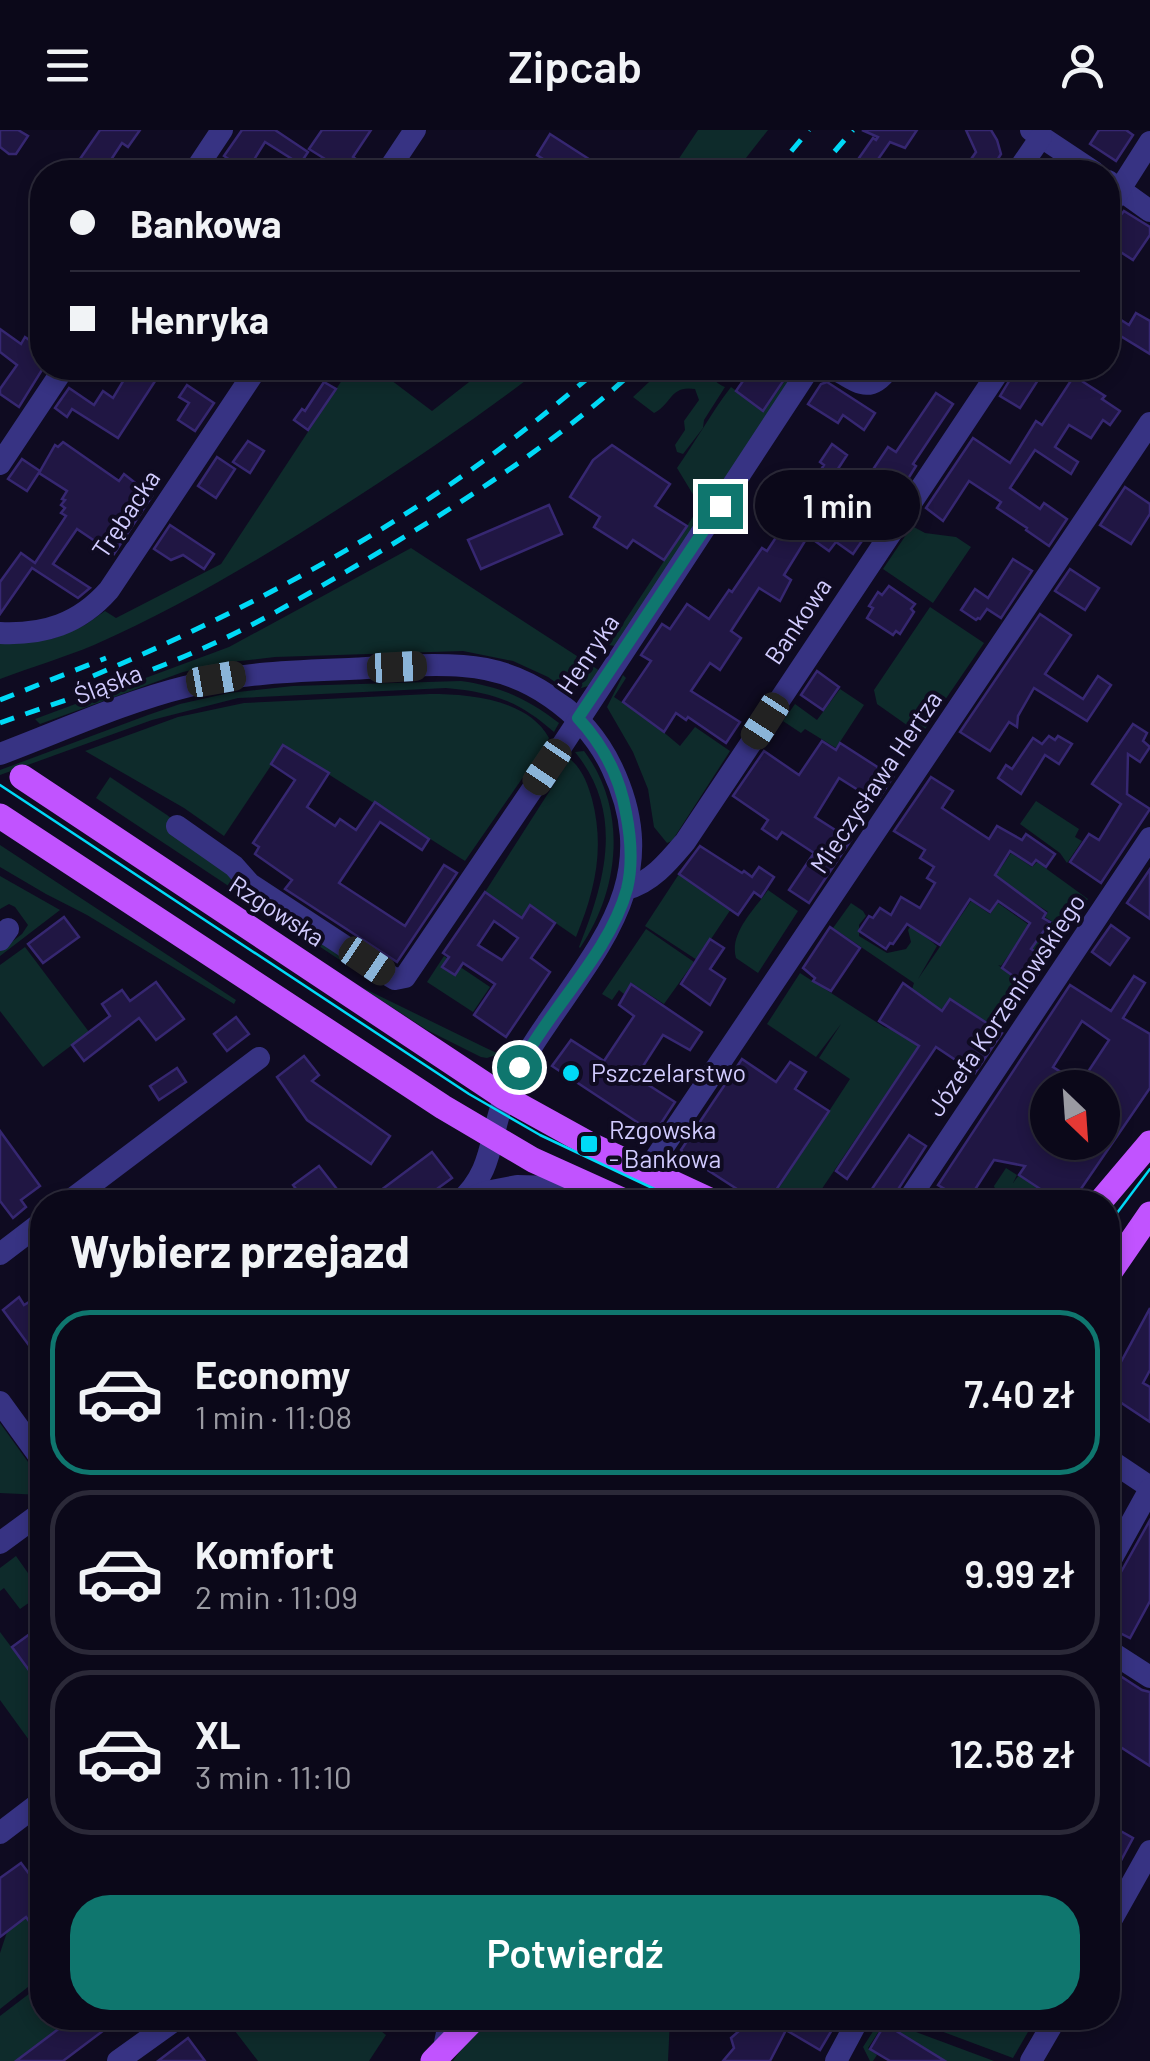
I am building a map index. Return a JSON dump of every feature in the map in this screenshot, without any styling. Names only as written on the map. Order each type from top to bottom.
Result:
[{"type":"main road","name":"Rzgowska","points":[[22,777],[504,1096],[589,1144],[688,1190]]},
{"type":"main road","points":[[0,816],[392,1074],[495,1138],[599,1190]]},
{"type":"main road","points":[[1110,1190],[1150,1144]]},
{"type":"main road","points":[[1120,1258],[1150,1214]]},
{"type":"main road","points":[[438,2054],[463,2030]]},
{"type":"street","points":[[202,160],[222,130]]},
{"type":"street","points":[[395,160],[415,130]]},
{"type":"street","points":[[1023,160],[1036,133],[1076,160]]},
{"type":"street","points":[[1120,182],[1150,142]]},
{"type":"street","points":[[1120,197],[1150,211]]},
{"type":"street","points":[[0,464],[56,380]]},
{"type":"street","name":"Trębacka","points":[[0,633],[60,625],[90,611],[109,590],[249,380]]},
{"type":"street","name":"Henryka","points":[[177,826],[234,866],[250,884],[390,976],[401,979],[410,973],[802,380]]},
{"type":"street","points":[[854,380],[863,385],[878,380]]},
{"type":"street","name":"Bankowa","points":[[626,890],[643,884],[684,842],[993,380]]},
{"type":"street","name":"Mieczysława Hertza","points":[[648,1172],[1150,423]]},
{"type":"street","name":"Śląska","points":[[0,754],[162,693],[230,677],[284,671],[479,668],[541,690],[578,718],[603,750],[621,791],[631,848],[626,890]]},
{"type":"street","name":"Józefa Korzeniowskiego","points":[[916,1190],[1150,838]]},
{"type":"street","points":[[470,1190],[495,1138],[504,1096],[529,1050],[610,929],[626,890]]},
{"type":"street","points":[[84,1190],[259,1058]]},
{"type":"street","points":[[496,1190],[517,1186],[594,1188]]},
{"type":"street","points":[[0,1254],[30,1231]]},
{"type":"street","points":[[0,1402],[30,1443]]},
{"type":"street","points":[[1120,1467],[1150,1488],[1120,1543]]},
{"type":"street","points":[[0,1543],[30,1521]]},
{"type":"street","points":[[1120,1658],[1150,1677]]},
{"type":"street","points":[[0,1833],[30,1810]]},
{"type":"street","points":[[1120,1905],[1150,1852]]},
{"type":"street","points":[[118,2061],[161,2030]]},
{"type":"street","points":[[438,2054],[446,2030]]},
{"type":"street","points":[[836,2061],[853,2030]]},
{"type":"street","points":[[1031,2061],[1049,2030]]},
{"type":"green space","points":[[698,130],[768,130],[744,160],[678,160]]},
{"type":"green space","points":[[342,380],[391,380],[432,411],[472,380],[526,380],[407,464],[230,575],[94,645],[0,679],[0,641],[52,639],[85,625],[105,611],[116,618],[221,564]]},
{"type":"green space","points":[[651,380],[714,380],[725,387],[703,428],[683,454],[677,452],[675,445],[685,430],[684,421],[699,400],[695,389],[676,392],[654,413],[633,397]]},
{"type":"green space","points":[[786,380],[794,380],[615,646],[609,645],[700,506],[677,468],[717,407],[731,387],[764,411]]},
{"type":"green space","points":[[912,526],[925,533],[956,537],[971,547],[933,603],[883,569]]},
{"type":"green space","points":[[411,548],[600,671],[591,685],[569,692],[513,661],[463,651],[275,657],[183,672],[40,724],[35,719],[229,647]]},
{"type":"green space","points":[[930,607],[984,643],[921,735],[877,704],[874,690]]},
{"type":"green space","points":[[623,675],[626,678],[614,697],[680,746],[695,727],[730,751],[667,843],[654,827],[648,789],[633,752],[607,707]]},
{"type":"green space","points":[[461,681],[513,695],[559,723],[554,732],[504,700],[446,688],[238,698],[152,720],[0,775],[0,770],[148,715],[229,693],[293,686]]},
{"type":"green space","points":[[840,689],[864,705],[836,748],[783,721],[795,704],[817,720]]},
{"type":"green space","points":[[430,694],[496,701],[527,715],[549,738],[465,861],[284,746],[224,836],[184,808],[85,751],[178,717],[244,703]]},
{"type":"green space","points":[[584,751],[608,798],[614,850],[604,901],[580,948],[606,848],[600,799],[591,775],[575,752]]},
{"type":"green space","points":[[570,759],[589,788],[598,835],[593,886],[576,937],[531,906],[523,917],[485,892]]},
{"type":"green space","points":[[110,777],[167,815],[376,980],[358,972],[96,798]]},
{"type":"green space","points":[[1036,801],[1079,829],[1075,837],[1082,841],[1067,863],[1060,853],[1020,824]]},
{"type":"green space","points":[[0,845],[236,1000],[234,1004],[0,867]]},
{"type":"green space","points":[[1011,853],[1032,867],[1037,862],[1088,899],[1058,941],[1046,932],[1053,922],[1045,917],[1048,912],[990,873],[993,869],[998,872]]},
{"type":"green space","points":[[679,874],[731,909],[697,960],[645,926]]},
{"type":"green space","points":[[0,876],[60,910],[0,956],[0,951],[28,925],[15,907],[9,904],[0,909]]},
{"type":"green space","points":[[768,890],[798,911],[758,973],[736,958],[736,940]]},
{"type":"green space","points":[[971,901],[990,914],[998,903],[1056,944],[1047,958],[1019,940],[998,965],[1030,988],[1002,1033],[950,999],[821,1190],[778,1190],[850,1079],[819,1058],[841,1024],[816,1057],[767,1024],[800,973],[898,1032],[914,983],[833,928],[851,903],[866,916],[859,925],[859,936],[887,953],[906,949],[911,942],[911,925],[937,946],[918,979]]},
{"type":"green space","points":[[646,929],[694,962],[664,1004],[631,983],[624,994],[619,990],[612,1000],[602,994]]},
{"type":"green space","points":[[25,947],[89,1032],[43,1067],[0,1011],[0,965]]},
{"type":"green space","points":[[444,956],[490,987],[473,1012],[427,982]]},
{"type":"green space","points":[[361,987],[499,1054],[481,1057],[427,1030]]},
{"type":"green space","points":[[1006,1168],[1017,1175],[1013,1183],[1019,1175],[1042,1190],[996,1190],[994,1186]]},
{"type":"green space","points":[[0,1423],[30,1465],[30,1494],[0,1493]]},
{"type":"green space","points":[[16,1556],[30,1576],[30,1602],[20,1609],[4,1588],[0,1591],[0,1568]]},
{"type":"green space","points":[[0,1632],[30,1672],[30,1741],[0,1700]]},
{"type":"green space","points":[[0,1883],[30,1923],[30,1985],[0,2009],[0,1953],[7,1932],[0,1922]]},
{"type":"green space","points":[[30,1993],[30,2030],[57,2030],[16,2061],[0,2061],[0,2016]]},
{"type":"green space","points":[[234,2030],[382,2030],[386,2035],[369,2061],[258,2061]]},
{"type":"green space","points":[[481,2030],[669,2030],[668,2061],[453,2061]]},
{"type":"green space","points":[[874,2030],[880,2030],[868,2048],[877,2055],[873,2061],[863,2047]]},
{"type":"green space","points":[[895,2030],[911,2030],[994,2061],[946,2061]]},
{"type":"green space","points":[[938,2030],[1029,2030],[1013,2058]]},
{"type":"building","points":[[0,130],[18,130],[28,136],[16,154],[0,147]]},
{"type":"building","points":[[100,130],[140,130],[128,147],[122,143],[111,160],[79,160]]},
{"type":"building","points":[[242,130],[275,130],[308,152],[303,160],[294,160],[265,142],[254,160],[230,160],[224,156]]},
{"type":"building","points":[[322,130],[371,130],[353,157],[357,160],[327,160],[309,149]]},
{"type":"building","points":[[862,130],[917,130],[905,148],[890,142],[878,160],[859,158],[873,138],[878,137]]},
{"type":"building","points":[[966,130],[991,130],[1001,154],[997,160],[970,160],[976,152]]},
{"type":"building","points":[[1099,130],[1126,130],[1133,135],[1117,160],[1090,144]]},
{"type":"building","points":[[550,134],[590,160],[545,160],[537,155]]},
{"type":"building","points":[[1124,211],[1150,227],[1150,235],[1133,260],[1120,252],[1120,216]]},
{"type":"building","points":[[1136,313],[1150,321],[1150,354],[1120,336],[1121,320],[1129,325]]},
{"type":"building","points":[[0,329],[21,344],[25,337],[30,341],[30,380],[36,380],[19,407],[0,394],[17,365],[0,352]]},
{"type":"building","points":[[124,380],[156,380],[118,438],[72,409],[67,417],[55,408],[69,388],[94,405],[103,391],[113,398]]},
{"type":"building","points":[[744,380],[784,380],[763,411],[736,391]]},
{"type":"building","points":[[1010,380],[1038,380],[1020,408],[1000,396]]},
{"type":"building","points":[[1071,380],[1080,380],[1120,411],[1110,425],[1103,420],[1091,438],[1069,425],[1055,447],[1078,462],[1071,474],[1035,450],[1010,488],[1040,509],[1044,503],[1067,519],[1049,546],[997,508],[1001,502],[969,481],[943,521],[926,508],[973,438],[1010,463],[1036,421],[1042,425]]},
{"type":"building","points":[[324,382],[336,389],[308,430],[294,420],[302,409],[305,411]]},
{"type":"building","points":[[827,382],[875,413],[864,430],[843,415],[838,423],[808,404],[821,384]]},
{"type":"building","points":[[187,385],[214,403],[195,431],[178,420],[189,403],[179,397]]},
{"type":"building","points":[[936,393],[953,404],[913,464],[916,466],[888,511],[858,492],[888,447],[896,452]]},
{"type":"building","points":[[248,441],[264,451],[250,473],[233,462]]},
{"type":"building","points":[[63,442],[119,481],[124,474],[152,496],[114,554],[77,529],[53,564],[90,588],[78,598],[32,568],[0,614],[0,582],[21,553],[35,563],[66,516],[61,513],[65,508],[61,505],[67,491],[39,473],[55,445]]},
{"type":"building","points":[[832,444],[847,455],[834,475],[858,492],[843,519],[866,535],[853,554],[836,542],[829,551],[808,536],[784,575],[791,580],[780,601],[759,588],[731,631],[741,638],[720,670],[710,663],[691,691],[740,722],[726,743],[676,713],[664,732],[623,702],[651,661],[641,655],[662,624],[670,629],[687,604],[709,619],[762,548],[767,551],[824,465],[820,462]]},
{"type":"building","points":[[612,445],[670,484],[655,506],[687,526],[664,560],[633,540],[627,548],[594,527],[600,517],[570,497],[593,460]]},
{"type":"building","points":[[217,457],[235,469],[216,498],[198,486]]},
{"type":"building","points":[[22,459],[40,471],[27,491],[8,479]]},
{"type":"building","points":[[1125,487],[1150,504],[1150,514],[1131,544],[1100,525]]},
{"type":"building","points":[[549,505],[562,534],[481,569],[468,540]]},
{"type":"building","points":[[170,525],[214,554],[204,569],[183,555],[171,560],[154,549]]},
{"type":"building","points":[[1013,559],[1032,571],[1001,618],[987,609],[976,620],[961,610],[975,589],[988,598]]},
{"type":"building","points":[[1070,569],[1099,588],[1085,610],[1055,591]]},
{"type":"building","points":[[889,586],[915,604],[900,634],[896,631],[893,635],[867,618],[878,592],[882,595]]},
{"type":"building","points":[[1040,614],[1071,635],[1045,674],[1083,699],[1098,676],[1111,685],[1087,721],[1034,688],[1018,716],[1017,727],[1009,722],[990,751],[960,732]]},
{"type":"building","points":[[817,671],[839,687],[823,710],[801,695]]},
{"type":"building","points":[[1133,724],[1147,733],[1143,741],[1150,747],[1140,762],[1128,754],[1127,794],[1150,809],[1101,883],[1070,862],[1089,834],[1099,840],[1121,804],[1092,784]]},
{"type":"building","points":[[1049,736],[1072,744],[1059,764],[1045,755],[1021,794],[998,778],[1006,765],[1012,769],[1033,738],[1042,744]]},
{"type":"building","points":[[822,741],[836,750],[840,743],[893,777],[880,797],[869,789],[866,795],[839,778],[815,817],[851,840],[809,903],[789,890],[814,853],[782,832],[777,839],[762,829],[768,820],[733,796],[764,751],[799,775]]},
{"type":"building","points":[[283,745],[329,773],[307,807],[335,826],[340,819],[356,830],[375,802],[429,839],[422,850],[380,822],[339,883],[405,926],[444,865],[457,873],[397,962],[285,889],[292,880],[255,854],[259,847],[253,843],[295,780],[271,764]]},
{"type":"building","points":[[931,777],[953,791],[942,808],[989,839],[997,826],[1022,840],[1026,834],[1055,854],[1046,867],[1036,860],[1032,865],[1010,851],[995,875],[1046,913],[1043,918],[1050,922],[1031,949],[1047,959],[1030,988],[1002,968],[1030,923],[998,901],[990,912],[970,899],[940,945],[907,924],[886,949],[859,931],[880,908],[891,915],[901,897],[920,908],[935,883],[927,878],[934,867],[920,858],[925,850],[894,831]]},
{"type":"building","points":[[700,846],[742,873],[752,877],[759,867],[774,877],[761,897],[754,892],[738,915],[679,874]]},
{"type":"building","points":[[1150,869],[1150,919],[1127,903]]},
{"type":"building","points":[[485,892],[522,918],[530,905],[555,923],[531,958],[550,972],[506,1037],[474,1015],[495,984],[463,963],[455,975],[442,967],[449,957],[443,953]],"holes":[[[494,921],[518,938],[502,960],[478,945]]]},
{"type":"building","points":[[64,917],[79,937],[43,963],[28,944]]},
{"type":"building","points":[[1111,925],[1129,938],[1110,965],[1092,952]]},
{"type":"building","points":[[830,927],[860,948],[831,991],[813,981],[815,978],[803,968]]},
{"type":"building","points":[[710,939],[724,948],[710,969],[725,979],[710,1005],[681,984]]},
{"type":"building","points":[[1134,976],[1145,983],[1123,1018],[1150,1034],[1150,1088],[1120,1132],[1120,1070],[1089,1070],[1109,1040],[1082,1021],[1053,1067],[1058,1070],[1030,1070],[1030,1160],[1101,1160],[1080,1190],[1042,1190],[1019,1175],[1025,1166],[994,1160],[975,1190],[947,1190],[938,1185],[1070,985],[1111,1011]]},
{"type":"building","points":[[156,982],[184,1019],[156,1040],[139,1018],[84,1061],[72,1045],[110,1016],[102,1004],[122,990],[130,1001]]},
{"type":"building","points":[[903,983],[942,1011],[950,999],[1002,1033],[975,1073],[936,1047],[847,1179],[836,1171],[919,1046],[879,1021]]},
{"type":"building","points":[[631,984],[702,1032],[690,1050],[663,1035],[636,1077],[675,1102],[652,1132],[552,1066],[571,1040],[604,1061],[634,1016],[619,1005]]},
{"type":"building","points":[[236,1017],[249,1034],[227,1051],[214,1034]]},
{"type":"building","points":[[304,1056],[319,1075],[312,1081],[390,1136],[371,1164],[307,1120],[277,1077]]},
{"type":"building","points":[[742,1059],[776,1082],[790,1062],[806,1072],[795,1089],[829,1111],[776,1190],[738,1190],[681,1150]]},
{"type":"building","points":[[177,1068],[186,1082],[159,1100],[150,1086]]},
{"type":"building","points":[[0,1131],[40,1186],[21,1200],[26,1207],[13,1218],[0,1201]]},
{"type":"building","points":[[909,1135],[926,1146],[898,1190],[871,1190]]},
{"type":"building","points":[[432,1152],[452,1178],[436,1190],[381,1190]]},
{"type":"building","points":[[319,1166],[338,1190],[297,1190],[293,1185]]},
{"type":"building","points":[[19,1297],[24,1305],[30,1301],[30,1347],[3,1310]]},
{"type":"building","points":[[1150,1308],[1150,1370],[1143,1383],[1150,1387],[1150,1422],[1120,1402],[1120,1364]]},
{"type":"building","points":[[1150,1520],[1150,1601],[1130,1638],[1120,1633],[1121,1572]]},
{"type":"building","points":[[30,1634],[30,1672],[12,1647]]},
{"type":"building","points":[[1120,1676],[1150,1692],[1150,1766],[1120,1747]]},
{"type":"building","points":[[1120,1831],[1133,1838],[1120,1862]]},
{"type":"building","points":[[21,1863],[30,1875],[30,1922],[26,1917],[0,1937],[0,1878]]},
{"type":"building","points":[[57,2030],[104,2030],[63,2061],[16,2061]]},
{"type":"building","points":[[786,2030],[770,2061],[723,2061],[734,2048],[731,2038],[739,2031]]},
{"type":"building","points":[[786,2030],[832,2030],[820,2050]]},
{"type":"building","points":[[881,2030],[895,2030],[945,2061],[890,2061],[870,2049]]},
{"type":"building","points":[[188,2038],[205,2061],[158,2061]]},
{"type":"tram line","points":[[0,785],[469,1094],[540,1135],[657,1190]]},
{"type":"tram line","points":[[1120,1209],[1150,1169]]},
{"type":"railway","points":[[784,160],[809,130]]},
{"type":"railway","points":[[827,160],[853,130]]},
{"type":"railway","points":[[93,676],[254,601],[358,543],[457,480],[586,380]]},
{"type":"railway","points":[[0,723],[175,660],[284,608],[507,471],[624,380]]},
{"type":"railway","points":[[0,700],[106,658]]},
{"type":"place","name":"Pszczelarstwo","points":[[571,1073]]},
{"type":"place","name":"Rzgowska - Bankowa","points":[[589,1144]]},
{"type":"route","points":[[519,1067],[610,929],[622,904],[630,868],[626,808],[616,777],[603,750],[578,718],[720,506]]}]
